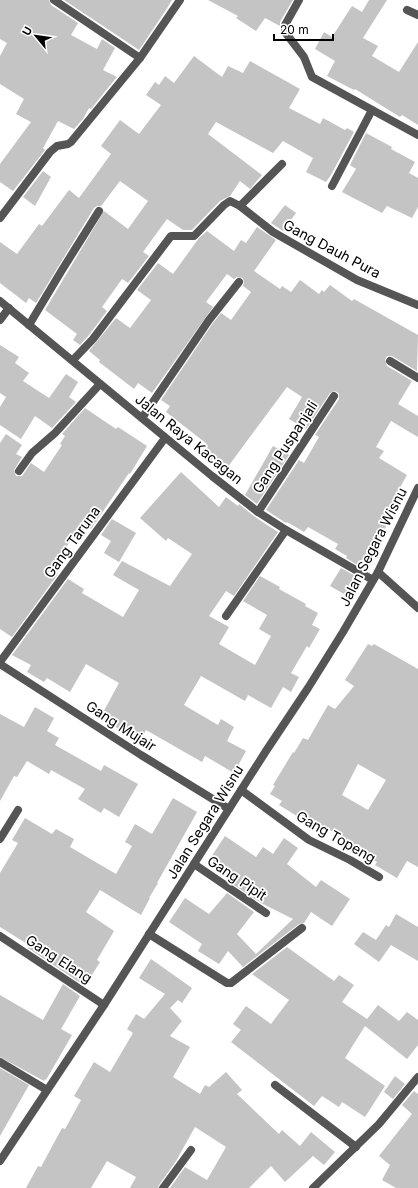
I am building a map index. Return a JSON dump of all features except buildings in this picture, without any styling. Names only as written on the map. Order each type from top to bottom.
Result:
[{"type":"street","points":[[54,0],[140,58]]},
{"type":"street","points":[[0,218],[50,152],[57,146],[71,142],[140,58],[180,0]]},
{"type":"street","points":[[299,0],[285,25],[285,32],[304,57],[312,77],[418,135]]},
{"type":"street","points":[[406,10],[418,15]]},
{"type":"street","points":[[332,186],[372,110]]},
{"type":"street","points":[[72,360],[93,339],[171,236],[194,236],[224,205],[230,201],[240,206],[282,164]]},
{"type":"street","name":"Gang Dauh Pura","points":[[240,206],[273,232],[357,280],[418,305]]},
{"type":"street","points":[[29,325],[99,211]]},
{"type":"street","points":[[142,418],[209,320],[239,282]]},
{"type":"street","name":"Jalan Raya Kacagan","points":[[0,301],[165,438],[258,512],[286,530],[373,580]]},
{"type":"street","points":[[0,320],[9,308]]},
{"type":"street","points":[[390,361],[418,378]]},
{"type":"street","points":[[19,471],[32,453],[55,433],[100,384]]},
{"type":"street","name":"Gang Puspanjali","points":[[258,512],[334,396]]},
{"type":"street","name":"Gang Taruna","points":[[0,663],[165,438]]},
{"type":"street","name":"Jalan Segara Wisnu","points":[[0,1161],[104,1004],[308,688],[378,572],[418,488]]},
{"type":"street","points":[[226,616],[286,530]]},
{"type":"street","points":[[378,572],[418,608]]},
{"type":"street","name":"Gang Mujair","points":[[0,663],[141,755],[229,809]]},
{"type":"street","name":"Gang Topeng","points":[[241,790],[309,840],[350,860],[379,877]]},
{"type":"street","points":[[0,839],[18,810]]},
{"type":"street","name":"Gang Pipit","points":[[194,864],[266,913]]},
{"type":"street","points":[[149,934],[227,983],[231,983],[302,928]]},
{"type":"street","name":"Gang Elang","points":[[0,936],[104,1004]]},
{"type":"street","points":[[0,1062],[47,1090]]},
{"type":"street","points":[[313,1188],[379,1124],[418,1077]]},
{"type":"street","points":[[275,1085],[356,1146]]},
{"type":"street","points":[[163,1188],[191,1150]]}]
